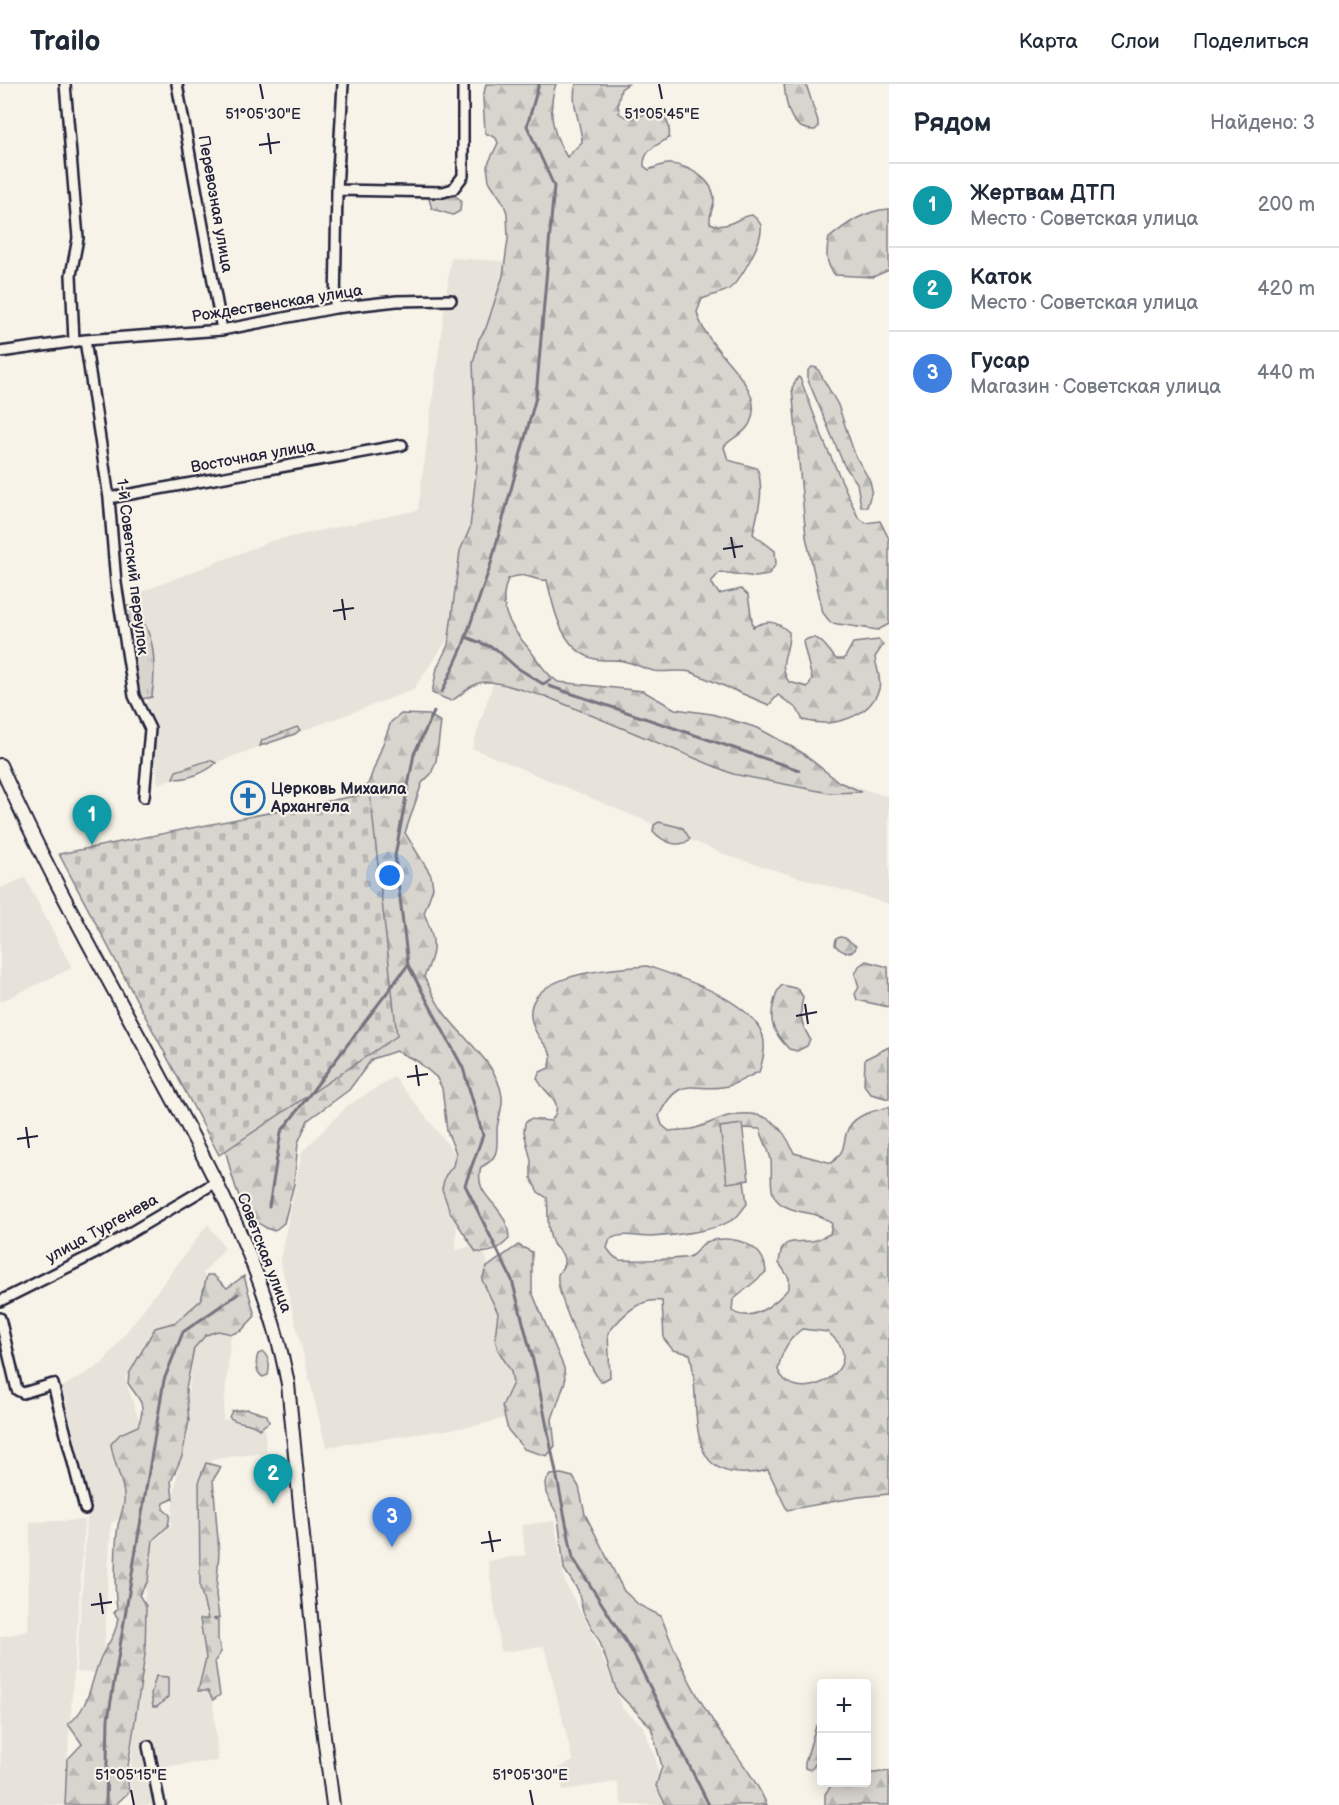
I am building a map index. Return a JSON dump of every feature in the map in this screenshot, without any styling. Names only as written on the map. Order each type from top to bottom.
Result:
[{"type":"street","points":[[65,84],[78,238],[71,275],[74,341]]},
{"type":"street","name":"Перевозная улица","points":[[177,84],[222,330]]},
{"type":"street","points":[[335,308],[337,190],[343,84]]},
{"type":"street","points":[[337,190],[443,192],[453,189],[463,176],[463,85]]},
{"type":"street","name":"Рождественская улица","points":[[0,352],[74,341],[222,330],[335,308],[451,300]]},
{"type":"street","name":"1-й Советский переулок","points":[[85,340],[109,498],[116,583],[134,696],[150,729],[144,797]]},
{"type":"street","name":"Восточная улица","points":[[109,498],[402,445]]},
{"type":"street","name":"Советская улица","points":[[0,765],[24,819],[218,1181],[256,1270],[281,1346],[288,1384],[319,1698],[333,1805]]},
{"type":"street","name":"улица Тургенева","points":[[0,1301],[94,1254],[218,1181]]},
{"type":"street","points":[[0,1318],[17,1390],[23,1393],[53,1384],[85,1509]]},
{"type":"street","points":[[148,1746],[160,1805]]},
{"type":"shaded area","points":[[451,258],[504,261],[463,617],[413,690],[158,784],[133,595],[271,541],[418,510]]},
{"type":"shaded area","points":[[496,674],[889,797],[889,904],[731,857],[472,748]]},
{"type":"shaded area","points":[[25,878],[72,968],[0,1002],[0,888]]},
{"type":"shaded area","points":[[394,1077],[458,1157],[456,1251],[482,1242],[526,1413],[473,1426],[326,1447],[280,1260],[302,1152],[347,1106]]},
{"type":"shaded area","points":[[208,1224],[225,1248],[203,1273],[211,1289],[125,1378],[142,1429],[131,1513],[111,1523],[103,1673],[76,1672],[89,1496],[62,1387],[102,1364]]},
{"type":"shaded area","points":[[231,1331],[223,1420],[264,1416],[266,1453],[211,1459],[212,1689],[218,1761],[158,1767],[162,1805],[134,1805],[130,1781],[149,1546],[170,1527],[196,1334]]},
{"type":"shaded area","points":[[85,1520],[64,1805],[1,1805],[0,1637],[28,1631],[30,1522]]},
{"type":"shaded area","points":[[554,1521],[565,1583],[594,1636],[623,1709],[643,1726],[655,1757],[665,1805],[622,1805],[617,1782],[563,1790],[558,1768],[573,1761],[544,1646],[501,1652],[488,1561],[525,1555],[522,1525]]},
{"type":"green space","points":[[486,84],[556,84],[552,103],[552,122],[567,157],[582,142],[574,98],[576,84],[628,84],[621,89],[618,103],[619,113],[634,118],[657,109],[669,126],[669,138],[648,152],[644,166],[649,170],[662,165],[678,165],[700,175],[713,193],[710,223],[727,225],[752,215],[759,221],[761,233],[759,241],[739,277],[726,291],[702,299],[697,312],[712,342],[744,382],[751,395],[753,409],[750,423],[744,431],[724,447],[728,460],[757,468],[761,493],[753,534],[775,551],[776,564],[768,575],[756,577],[720,572],[711,582],[719,594],[741,589],[748,595],[753,627],[772,622],[789,632],[784,669],[789,682],[808,687],[812,679],[803,642],[808,639],[818,639],[836,659],[844,659],[853,643],[879,640],[883,645],[875,657],[880,685],[874,699],[858,714],[836,722],[814,722],[803,720],[797,709],[778,695],[769,705],[691,672],[654,671],[623,661],[595,659],[583,654],[567,638],[556,616],[547,580],[526,576],[508,579],[504,599],[505,609],[512,626],[542,667],[558,682],[643,691],[675,709],[712,714],[758,728],[801,752],[839,782],[862,792],[829,793],[733,774],[545,696],[494,682],[471,686],[451,701],[432,693],[437,668],[448,645],[460,551],[470,528],[477,465],[473,363],[479,339],[486,328],[503,276],[508,239],[507,213],[503,202],[489,181],[487,166],[498,143],[496,138],[485,133],[483,98]]},
{"type":"green space","points":[[784,84],[806,84],[818,121],[818,127],[815,130],[799,126],[794,121],[788,108]]},
{"type":"green space","points":[[433,194],[454,195],[461,200],[460,211],[453,215],[432,209],[429,199]]},
{"type":"green space","points":[[889,209],[889,270],[873,277],[835,275],[827,258],[829,238],[857,218]]},
{"type":"green space","points":[[812,367],[817,368],[838,405],[855,455],[870,481],[872,490],[867,507],[861,507],[857,483],[844,465],[808,380],[808,370]]},
{"type":"green space","points":[[798,377],[858,517],[866,523],[880,521],[889,539],[889,624],[878,630],[831,623],[823,613],[806,537],[792,388]]},
{"type":"green space","points":[[129,606],[145,625],[150,636],[154,660],[152,697],[142,699],[137,693],[124,607]]},
{"type":"green space","points":[[401,714],[429,715],[441,722],[436,761],[431,774],[422,783],[405,833],[431,875],[433,888],[424,913],[433,938],[433,952],[424,977],[442,1010],[486,1061],[499,1084],[502,1097],[496,1151],[492,1160],[481,1167],[480,1178],[481,1187],[503,1217],[509,1239],[490,1252],[476,1252],[450,1212],[442,1189],[445,1176],[453,1166],[456,1153],[447,1131],[442,1088],[436,1077],[417,1061],[396,1051],[372,1059],[349,1090],[308,1120],[298,1143],[294,1184],[284,1223],[274,1231],[252,1217],[245,1207],[234,1183],[224,1145],[360,806],[391,722]]},
{"type":"green space","points":[[297,727],[300,730],[295,734],[260,746],[262,740]]},
{"type":"green space","points":[[210,760],[216,763],[202,772],[190,777],[173,778],[176,771]]},
{"type":"green space","points":[[370,793],[397,1036],[219,1155],[59,854]]},
{"type":"green space","points":[[659,822],[683,828],[690,839],[680,844],[665,841],[653,831],[654,825]]},
{"type":"green space","points":[[840,937],[856,946],[855,950],[847,952],[837,947],[836,939]]},
{"type":"green space","points":[[866,961],[888,967],[889,1007],[857,1000],[855,994],[859,987],[855,974],[859,966]]},
{"type":"green space","points":[[647,966],[695,983],[730,1001],[745,1011],[756,1023],[763,1036],[764,1054],[759,1072],[728,1086],[689,1087],[674,1093],[659,1116],[662,1125],[669,1131],[692,1129],[733,1115],[755,1114],[772,1121],[779,1127],[794,1153],[832,1163],[842,1150],[846,1134],[853,1122],[863,1115],[889,1107],[889,1494],[787,1510],[768,1470],[739,1473],[719,1468],[707,1456],[700,1440],[690,1354],[673,1350],[664,1339],[662,1301],[638,1305],[625,1314],[608,1333],[610,1377],[601,1382],[581,1346],[558,1284],[558,1275],[564,1260],[551,1239],[547,1198],[538,1192],[531,1178],[531,1160],[524,1132],[525,1123],[530,1119],[551,1121],[557,1108],[553,1098],[537,1078],[540,1072],[549,1068],[551,1057],[536,1032],[531,1012],[536,997],[550,986],[568,978],[590,972]],"holes":[[[743,1128],[760,1129],[771,1160],[772,1188],[776,1200],[789,1208],[816,1215],[832,1224],[830,1234],[812,1241],[789,1243],[782,1248],[779,1263],[789,1278],[789,1288],[763,1310],[747,1315],[732,1311],[733,1300],[766,1272],[760,1254],[745,1243],[736,1240],[716,1240],[704,1243],[689,1257],[655,1260],[620,1260],[614,1257],[607,1248],[610,1239],[615,1237],[625,1235],[651,1237],[694,1232],[727,1223],[737,1217],[747,1204],[739,1143]],[[802,1329],[828,1332],[840,1345],[843,1358],[839,1368],[831,1377],[808,1386],[796,1386],[786,1381],[778,1370],[786,1347]]]},
{"type":"green space","points":[[782,985],[798,989],[803,997],[802,1019],[810,1039],[807,1046],[797,1051],[789,1049],[776,1033],[772,1022],[772,1009]]},
{"type":"green space","points":[[889,1047],[889,1099],[871,1094],[864,1085],[865,1059]]},
{"type":"green space","points":[[742,1124],[749,1180],[727,1183],[720,1127]]},
{"type":"green space","points":[[518,1245],[532,1252],[532,1292],[564,1368],[565,1382],[552,1419],[555,1446],[547,1456],[524,1449],[508,1430],[502,1406],[513,1383],[511,1371],[498,1350],[495,1338],[498,1313],[482,1280],[486,1268]]},
{"type":"green space","points":[[207,1275],[213,1275],[227,1288],[244,1276],[255,1316],[241,1331],[232,1334],[218,1331],[206,1335],[194,1348],[186,1389],[189,1421],[182,1456],[171,1481],[173,1499],[164,1503],[163,1509],[170,1515],[168,1526],[153,1540],[148,1581],[139,1595],[146,1606],[145,1655],[127,1773],[129,1792],[115,1805],[65,1805],[67,1760],[82,1744],[68,1724],[75,1718],[85,1702],[101,1657],[114,1634],[118,1618],[114,1613],[117,1609],[116,1555],[118,1525],[124,1495],[111,1444],[120,1434],[138,1426],[141,1418],[141,1403],[128,1383],[129,1374],[155,1328],[176,1322],[201,1300]]},
{"type":"green space","points":[[263,1352],[269,1366],[268,1375],[263,1377],[256,1364],[258,1354]]},
{"type":"green space","points":[[247,1409],[267,1415],[269,1422],[259,1429],[229,1417],[232,1411]]},
{"type":"green space","points":[[206,1463],[221,1467],[213,1480],[219,1552],[216,1595],[219,1618],[213,1619],[218,1620],[221,1652],[215,1661],[220,1695],[213,1700],[208,1691],[198,1691],[206,1658],[200,1619],[208,1619],[200,1587],[199,1480]]},
{"type":"green space","points":[[561,1474],[573,1477],[579,1487],[585,1514],[624,1591],[639,1605],[661,1616],[697,1695],[753,1779],[767,1805],[666,1805],[656,1786],[662,1766],[651,1727],[617,1692],[600,1642],[583,1612],[578,1590],[564,1569],[558,1516],[546,1493],[545,1482],[550,1475]]},
{"type":"green space","points":[[156,1676],[168,1677],[168,1697],[157,1707],[153,1707],[151,1694]]},
{"type":"green space","points":[[817,1726],[817,1759],[810,1770],[805,1768]]},
{"type":"green space","points":[[889,1771],[889,1805],[825,1805],[825,1794],[830,1787],[871,1787],[871,1773]]},
{"type":"waterway","points":[[442,692],[462,648],[490,567],[536,397],[554,186],[527,126],[539,84]]},
{"type":"waterway","points":[[466,637],[496,649],[516,667],[543,684],[550,680]]},
{"type":"waterway","points":[[549,686],[799,770]]},
{"type":"waterway","points":[[434,712],[414,754],[395,856],[408,965],[463,1068],[483,1135],[465,1185],[512,1280],[536,1372],[573,1558],[633,1653],[709,1805]]},
{"type":"waterway","points":[[269,1207],[281,1132],[408,965]]},
{"type":"waterway","points":[[106,1805],[108,1719],[164,1380],[183,1332],[238,1294]]},
{"type":"place","name":"Церковь Михаила Архангела","points":[[248,798]]},
{"type":"place","name":"Жертвам ДТП","points":[[92,845]]},
{"type":"place","name":"Каток","points":[[273,1504]]},
{"type":"place","name":"Гусар","points":[[392,1547]]}]
